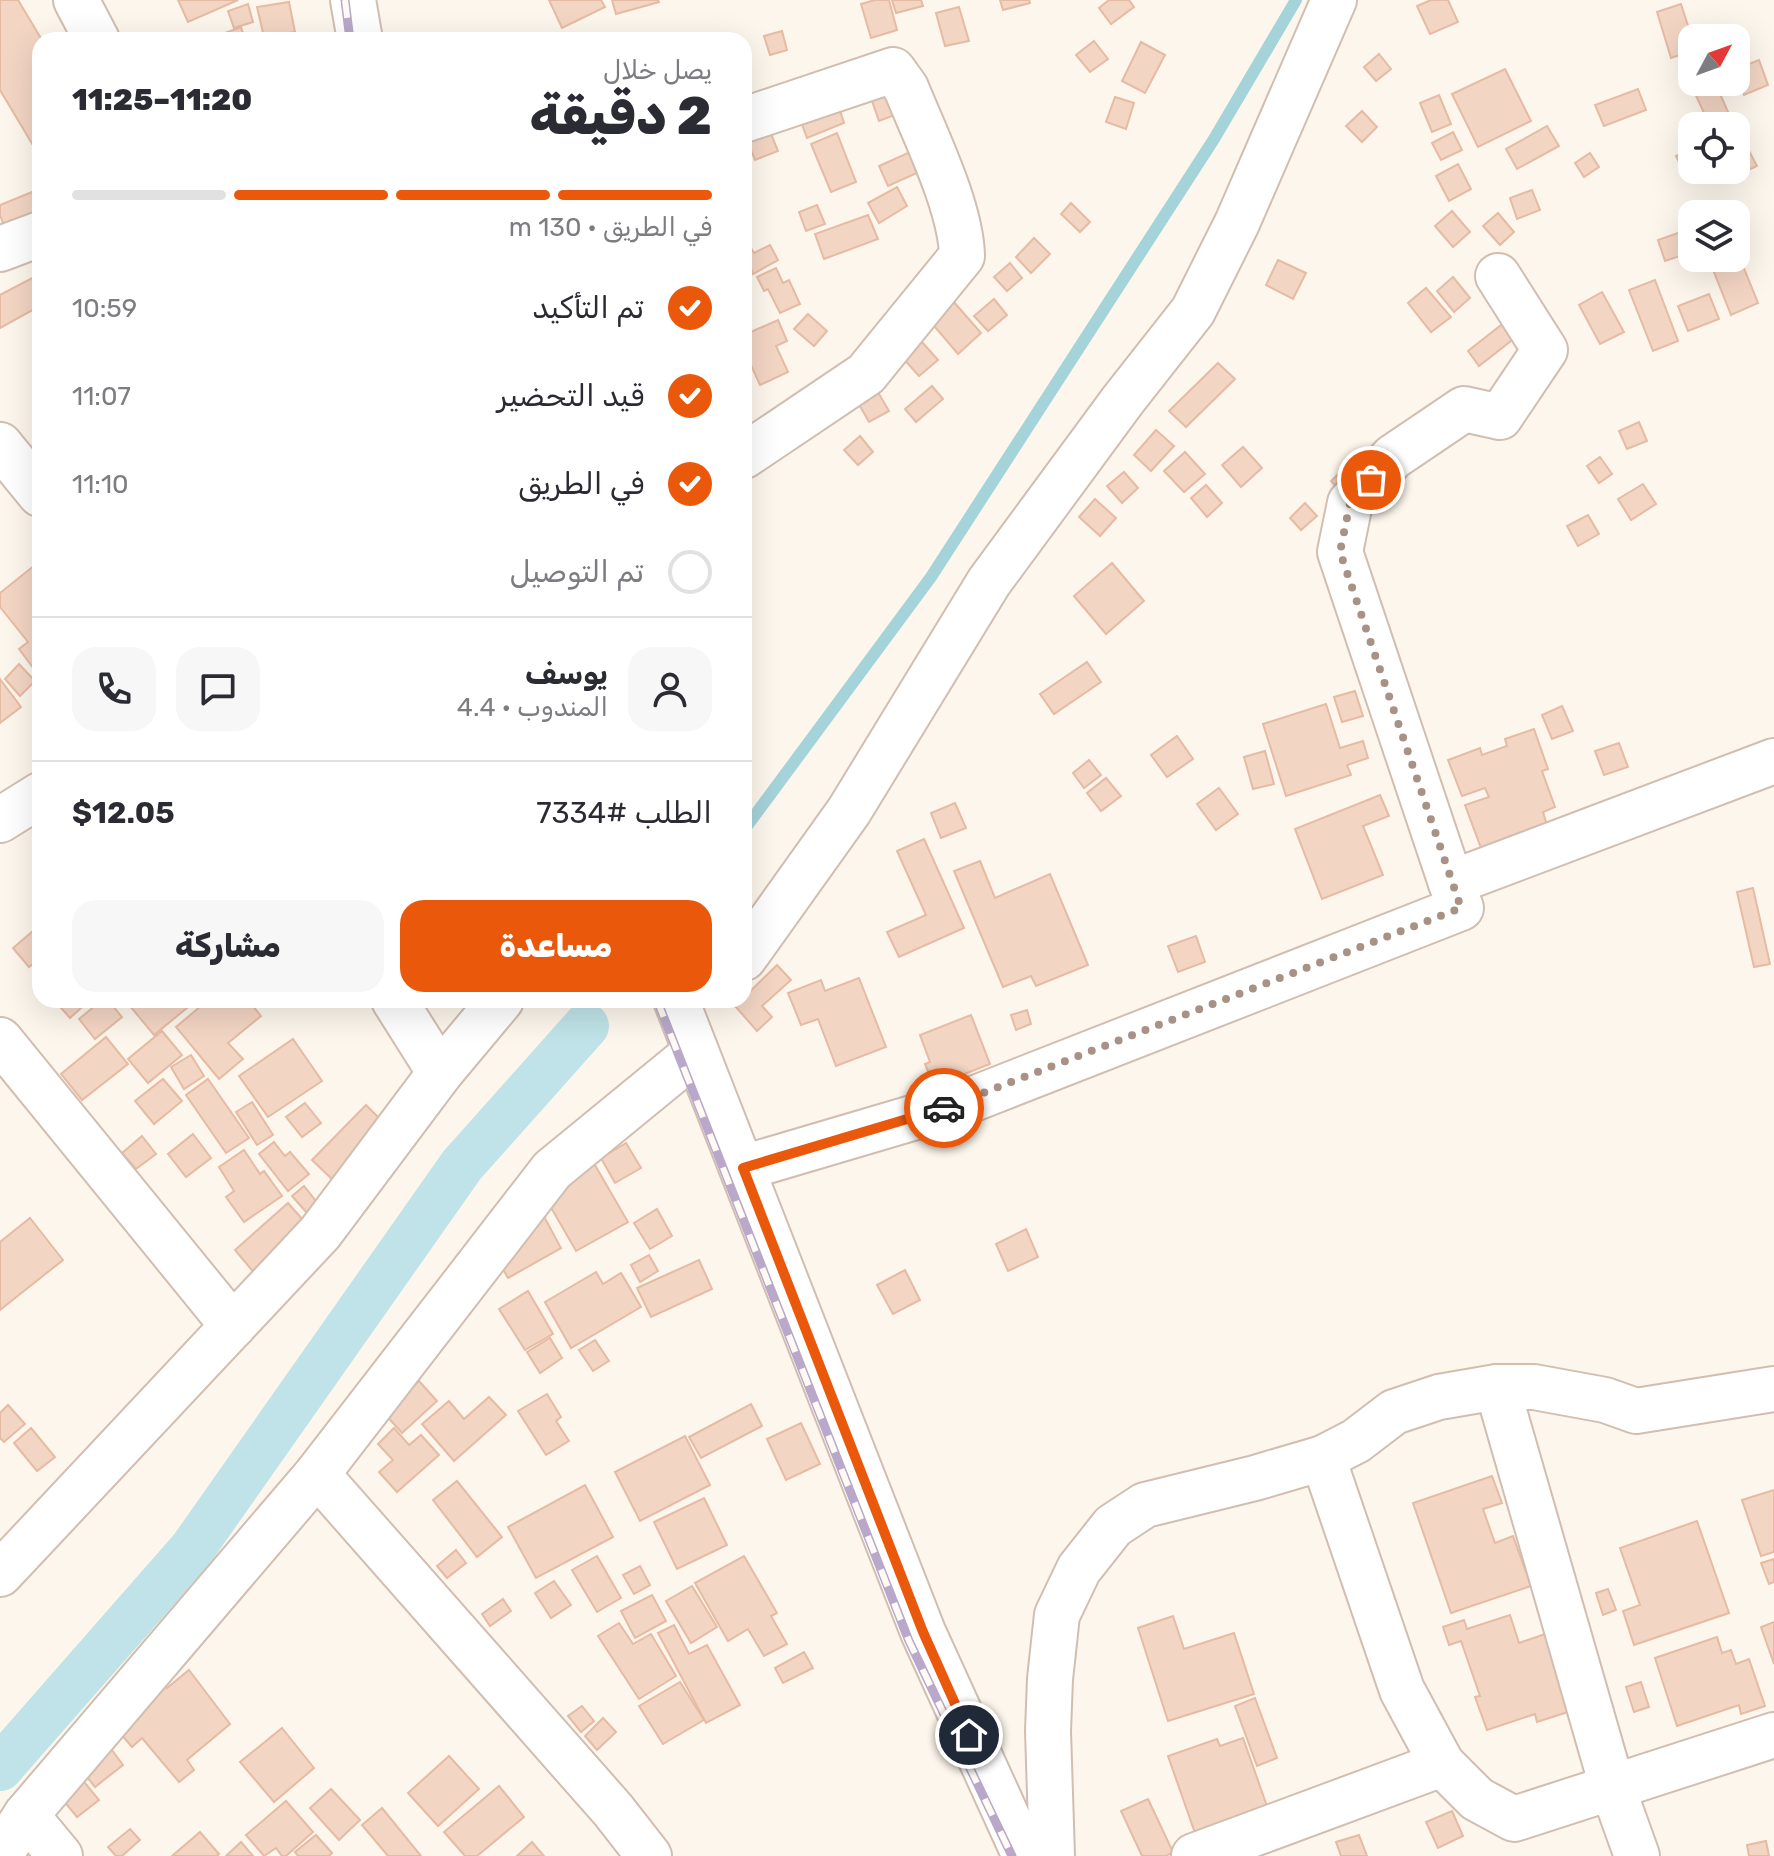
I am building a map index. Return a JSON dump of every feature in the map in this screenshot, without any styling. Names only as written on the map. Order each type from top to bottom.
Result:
[{"type":"street","points":[[76,0],[93,32]]},
{"type":"street","points":[[353,0],[359,32]]},
{"type":"street","points":[[752,947],[849,811],[989,582],[1193,311],[1237,223],[1334,0]]},
{"type":"street","points":[[752,117],[893,70],[906,88],[962,236],[962,256],[866,374],[752,451]]},
{"type":"street","points":[[0,249],[32,237]]},
{"type":"street","points":[[743,1168],[963,1103],[1461,908],[1340,552],[1350,503],[1393,457],[1464,409],[1500,417],[1545,350],[1498,276]]},
{"type":"street","points":[[0,445],[32,484]]},
{"type":"street","points":[[1451,883],[1774,761]]},
{"type":"street","points":[[0,820],[32,800]]},
{"type":"street","points":[[399,1008],[440,1073]]},
{"type":"street","points":[[0,1574],[320,1233],[440,1073],[494,1008]]},
{"type":"street","points":[[0,1855],[26,1815],[317,1474],[552,1170],[690,1018],[743,1168],[923,1632],[1025,1856]]},
{"type":"street","points":[[0,1040],[233,1326]]},
{"type":"street","points":[[1052,1856],[1048,1731],[1057,1615],[1079,1569],[1113,1526],[1145,1505],[1323,1458],[1356,1441],[1394,1412],[1439,1397],[1497,1387],[1534,1387],[1567,1391],[1636,1411],[1774,1389]]},
{"type":"street","points":[[1497,1387],[1612,1786],[1637,1856]]},
{"type":"street","points":[[1323,1458],[1402,1690],[1442,1764],[1477,1799],[1514,1819],[1774,1735]]},
{"type":"street","points":[[317,1474],[603,1798],[649,1856]]},
{"type":"street","points":[[1194,1856],[1442,1764]]},
{"type":"street","points":[[26,1815],[60,1856]]},
{"type":"building","points":[[0,0],[18,0],[37,32],[32,32],[32,144],[0,90]]},
{"type":"building","points":[[178,0],[238,0],[188,22]]},
{"type":"building","points":[[549,0],[601,0],[605,7],[562,28]]},
{"type":"building","points":[[612,0],[658,0],[659,2],[616,14]]},
{"type":"building","points":[[889,0],[897,30],[871,38],[861,4]]},
{"type":"building","points":[[892,0],[921,0],[923,6],[896,13]]},
{"type":"building","points":[[1000,0],[1029,0],[1030,3],[1003,10]]},
{"type":"building","points":[[1109,0],[1129,0],[1134,7],[1111,24],[1099,8]]},
{"type":"building","points":[[1431,0],[1448,0],[1458,22],[1430,34],[1417,6]]},
{"type":"building","points":[[289,2],[295,32],[263,32],[257,7]]},
{"type":"building","points":[[248,4],[253,22],[234,28],[228,11]]},
{"type":"building","points":[[1681,4],[1687,24],[1678,24],[1678,56],[1671,58],[1657,12]]},
{"type":"building","points":[[959,7],[969,41],[945,46],[936,13]]},
{"type":"building","points":[[782,31],[787,50],[770,55],[764,36]]},
{"type":"building","points":[[1094,41],[1108,59],[1090,72],[1076,55]]},
{"type":"building","points":[[1141,42],[1165,55],[1145,93],[1122,81]]},
{"type":"building","points":[[1379,54],[1391,69],[1376,81],[1364,67]]},
{"type":"building","points":[[1759,60],[1768,85],[1750,92],[1750,64]]},
{"type":"building","points":[[1505,69],[1531,121],[1478,147],[1452,94]]},
{"type":"building","points":[[887,89],[895,115],[879,121],[870,95]]},
{"type":"building","points":[[1638,89],[1646,110],[1604,126],[1595,105]]},
{"type":"building","points":[[1439,95],[1451,124],[1432,132],[1420,103]]},
{"type":"building","points":[[1696,96],[1721,96],[1728,112],[1704,112]]},
{"type":"building","points":[[1115,97],[1134,103],[1126,129],[1106,122]]},
{"type":"building","points":[[838,104],[844,123],[807,138],[800,119]]},
{"type":"building","points":[[1362,111],[1377,127],[1362,142],[1346,126]]},
{"type":"building","points":[[1547,126],[1559,146],[1517,169],[1506,149]]},
{"type":"building","points":[[769,129],[778,151],[755,160],[752,136]]},
{"type":"building","points":[[1453,132],[1462,150],[1441,160],[1432,143]]},
{"type":"building","points":[[837,133],[856,182],[831,192],[811,144]]},
{"type":"building","points":[[910,152],[919,172],[888,186],[879,166]]},
{"type":"building","points":[[1590,153],[1599,167],[1584,177],[1575,163]]},
{"type":"building","points":[[1750,153],[1757,166],[1750,169]]},
{"type":"building","points":[[1458,164],[1471,189],[1449,201],[1436,176]]},
{"type":"building","points":[[897,187],[907,206],[879,223],[868,203]]},
{"type":"building","points":[[1532,190],[1540,210],[1517,219],[1510,198]]},
{"type":"building","points":[[32,192],[32,220],[6,230],[0,205]]},
{"type":"building","points":[[1071,203],[1090,222],[1080,232],[1061,214]]},
{"type":"building","points":[[817,205],[825,224],[806,231],[799,212]]},
{"type":"building","points":[[1452,211],[1470,232],[1453,247],[1435,226]]},
{"type":"building","points":[[1498,213],[1514,232],[1500,245],[1483,226]]},
{"type":"building","points":[[868,215],[878,239],[824,259],[815,234]]},
{"type":"building","points":[[1678,233],[1678,257],[1665,261],[1658,240]]},
{"type":"building","points":[[1034,238],[1050,254],[1031,273],[1016,257]]},
{"type":"building","points":[[770,245],[778,260],[753,274],[752,250],[754,253]]},
{"type":"building","points":[[1278,260],[1306,273],[1293,299],[1266,285]]},
{"type":"building","points":[[1010,263],[1022,278],[1007,291],[994,277]]},
{"type":"building","points":[[776,268],[783,283],[789,280],[800,304],[780,313],[768,289],[764,291],[757,277]]},
{"type":"building","points":[[1714,272],[1745,272],[1758,303],[1731,315]]},
{"type":"building","points":[[1453,277],[1470,298],[1454,312],[1437,291]]},
{"type":"building","points":[[32,278],[32,310],[0,328],[0,295]]},
{"type":"building","points":[[1655,280],[1678,341],[1653,351],[1629,290]]},
{"type":"building","points":[[1426,288],[1451,317],[1431,332],[1408,303]]},
{"type":"building","points":[[1602,292],[1624,332],[1600,344],[1579,305]]},
{"type":"building","points":[[1709,294],[1719,319],[1688,331],[1678,306]]},
{"type":"building","points":[[994,299],[1007,315],[988,331],[974,316]]},
{"type":"building","points":[[953,301],[981,333],[958,354],[930,321]]},
{"type":"building","points":[[808,314],[827,331],[814,346],[794,329]]},
{"type":"building","points":[[778,320],[787,341],[776,346],[788,372],[760,385],[752,368],[752,331]]},
{"type":"building","points":[[1505,322],[1516,337],[1479,366],[1468,351]]},
{"type":"building","points":[[922,342],[938,360],[919,376],[903,358]]},
{"type":"building","points":[[1218,363],[1235,379],[1186,427],[1169,411]]},
{"type":"building","points":[[932,386],[943,399],[916,422],[905,409]]},
{"type":"building","points":[[875,387],[889,411],[869,422],[856,399]]},
{"type":"building","points":[[1639,422],[1647,441],[1627,449],[1619,431]]},
{"type":"building","points":[[1156,430],[1174,446],[1151,471],[1134,455]]},
{"type":"building","points":[[860,436],[873,452],[858,465],[844,450]]},
{"type":"building","points":[[1243,447],[1262,468],[1241,487],[1222,465]]},
{"type":"building","points":[[1185,452],[1205,474],[1184,492],[1164,471]]},
{"type":"building","points":[[1600,457],[1612,474],[1599,483],[1587,466]]},
{"type":"building","points":[[1351,462],[1365,478],[1344,496],[1331,481]]},
{"type":"building","points":[[1124,472],[1138,488],[1122,503],[1107,486]]},
{"type":"building","points":[[1643,484],[1656,504],[1631,520],[1618,499]]},
{"type":"building","points":[[1206,485],[1222,503],[1207,517],[1191,498]]},
{"type":"building","points":[[1095,499],[1116,518],[1100,536],[1079,517]]},
{"type":"building","points":[[1305,503],[1317,516],[1301,530],[1290,518]]},
{"type":"building","points":[[1588,515],[1599,534],[1578,546],[1567,526]]},
{"type":"building","points":[[1112,563],[1144,601],[1106,634],[1074,596]]},
{"type":"building","points":[[32,567],[32,666],[19,649],[28,642],[0,607],[0,593]]},
{"type":"building","points":[[1087,662],[1101,682],[1054,714],[1040,694]]},
{"type":"building","points":[[19,664],[32,678],[32,684],[20,696],[5,679]]},
{"type":"building","points":[[0,679],[21,707],[0,723]]},
{"type":"building","points":[[1355,691],[1363,716],[1342,722],[1334,697]]},
{"type":"building","points":[[1326,704],[1340,748],[1363,741],[1368,758],[1347,765],[1351,775],[1286,796],[1263,724]]},
{"type":"building","points":[[1562,706],[1573,731],[1552,739],[1542,715]]},
{"type":"building","points":[[1534,729],[1548,769],[1542,771],[1555,807],[1543,812],[1549,832],[1484,856],[1465,805],[1489,797],[1485,788],[1462,796],[1448,760],[1480,748],[1482,755],[1507,746],[1505,739]]},
{"type":"building","points":[[1177,736],[1193,759],[1167,777],[1151,755]]},
{"type":"building","points":[[1619,743],[1628,767],[1604,775],[1595,751]]},
{"type":"building","points":[[1265,751],[1274,784],[1253,789],[1244,757]]},
{"type":"building","points":[[1089,760],[1101,775],[1084,788],[1073,773]]},
{"type":"building","points":[[1106,778],[1121,796],[1101,811],[1087,793]]},
{"type":"building","points":[[1219,788],[1238,814],[1216,830],[1197,804]]},
{"type":"building","points":[[1380,795],[1389,816],[1363,826],[1383,875],[1322,899],[1295,829]]},
{"type":"building","points":[[955,803],[966,828],[941,838],[931,813]]},
{"type":"building","points":[[924,839],[964,928],[899,957],[887,932],[926,915],[897,851]]},
{"type":"building","points":[[980,861],[995,898],[1050,874],[1088,965],[1036,986],[1031,976],[1003,987],[954,871]]},
{"type":"building","points":[[1753,888],[1770,964],[1754,967],[1737,892]]},
{"type":"building","points":[[32,932],[32,965],[29,967],[13,948]]},
{"type":"building","points":[[1196,936],[1205,962],[1178,972],[1168,946]]},
{"type":"building","points":[[777,965],[791,980],[762,1006],[772,1017],[757,1031],[737,1008],[752,1008],[752,989]]},
{"type":"building","points":[[859,978],[886,1047],[836,1066],[818,1019],[801,1025],[788,993],[821,980],[825,991]]},
{"type":"building","points":[[61,1008],[81,1008],[70,1018]]},
{"type":"building","points":[[92,1008],[115,1008],[122,1017],[95,1039],[79,1019]]},
{"type":"building","points":[[132,1008],[187,1008],[154,1035]]},
{"type":"building","points":[[199,1008],[254,1008],[261,1016],[228,1043],[243,1059],[219,1079],[176,1027]]},
{"type":"building","points":[[1027,1010],[1031,1024],[1016,1030],[1011,1015]]},
{"type":"building","points":[[971,1015],[990,1064],[934,1086],[925,1064],[930,1062],[920,1035]]},
{"type":"building","points":[[162,1031],[182,1055],[148,1083],[128,1059]]},
{"type":"building","points":[[106,1037],[128,1064],[82,1100],[61,1074]]},
{"type":"building","points":[[293,1039],[322,1081],[268,1117],[239,1076]]},
{"type":"building","points":[[191,1055],[204,1076],[184,1089],[171,1067]]},
{"type":"building","points":[[163,1079],[182,1101],[154,1124],[135,1101]]},
{"type":"building","points":[[208,1079],[249,1138],[226,1153],[186,1095]]},
{"type":"building","points":[[252,1102],[273,1135],[257,1145],[236,1112]]},
{"type":"building","points":[[305,1103],[321,1123],[302,1137],[286,1117]]},
{"type":"building","points":[[366,1105],[389,1128],[336,1183],[312,1160]]},
{"type":"building","points":[[193,1134],[211,1158],[186,1177],[168,1154]]},
{"type":"building","points":[[142,1136],[156,1154],[136,1169],[122,1153]]},
{"type":"building","points":[[274,1142],[285,1156],[290,1152],[309,1174],[288,1191],[259,1154]]},
{"type":"building","points":[[626,1143],[641,1168],[615,1183],[601,1158]]},
{"type":"building","points":[[244,1150],[260,1174],[264,1171],[282,1196],[244,1222],[226,1197],[234,1191],[219,1167]]},
{"type":"building","points":[[592,1160],[628,1222],[576,1251],[541,1190]]},
{"type":"building","points":[[304,1186],[316,1201],[320,1198],[315,1222],[292,1196]]},
{"type":"building","points":[[288,1203],[310,1228],[256,1275],[235,1250]]},
{"type":"building","points":[[657,1209],[672,1236],[650,1249],[634,1223]]},
{"type":"building","points":[[541,1211],[561,1248],[508,1278],[493,1252]]},
{"type":"building","points":[[30,1218],[63,1260],[0,1310],[0,1242]]},
{"type":"building","points":[[1026,1229],[1038,1257],[1008,1271],[996,1244]]},
{"type":"building","points":[[649,1255],[658,1271],[640,1282],[631,1265]]},
{"type":"building","points":[[699,1260],[712,1289],[651,1317],[637,1288]]},
{"type":"building","points":[[905,1270],[920,1300],[893,1314],[877,1285]]},
{"type":"building","points":[[596,1272],[603,1284],[621,1273],[641,1307],[571,1348],[545,1302]]},
{"type":"building","points":[[528,1291],[553,1334],[525,1350],[499,1309]]},
{"type":"building","points":[[550,1338],[562,1358],[540,1373],[527,1352]]},
{"type":"building","points":[[595,1340],[609,1361],[593,1371],[579,1350]]},
{"type":"building","points":[[419,1381],[437,1401],[402,1433],[384,1413]]},
{"type":"building","points":[[547,1394],[561,1417],[556,1421],[569,1441],[546,1455],[518,1411]]},
{"type":"building","points":[[489,1397],[506,1415],[454,1461],[422,1424],[449,1401],[464,1419]]},
{"type":"building","points":[[751,1404],[762,1426],[701,1458],[689,1437]]},
{"type":"building","points":[[8,1405],[25,1424],[4,1442],[0,1438],[0,1413]]},
{"type":"building","points":[[801,1423],[820,1464],[786,1480],[767,1439]]},
{"type":"building","points":[[31,1428],[55,1457],[37,1471],[14,1443]]},
{"type":"building","points":[[394,1428],[409,1445],[421,1435],[439,1455],[397,1492],[379,1472],[393,1460],[378,1444]]},
{"type":"building","points":[[685,1436],[710,1485],[640,1521],[615,1472]]},
{"type":"building","points":[[1492,1476],[1502,1503],[1483,1509],[1495,1543],[1513,1536],[1531,1586],[1451,1613],[1413,1503]]},
{"type":"building","points":[[457,1481],[502,1537],[477,1557],[433,1500]]},
{"type":"building","points":[[585,1485],[613,1537],[536,1578],[508,1527]]},
{"type":"building","points":[[1774,1490],[1774,1552],[1761,1556],[1742,1500]]},
{"type":"building","points":[[704,1498],[727,1545],[677,1569],[654,1522]]},
{"type":"building","points":[[1697,1521],[1729,1613],[1634,1645],[1623,1611],[1640,1605],[1620,1548]]},
{"type":"building","points":[[456,1550],[466,1563],[447,1578],[437,1566]]},
{"type":"building","points":[[597,1556],[621,1598],[597,1612],[572,1570]]},
{"type":"building","points":[[744,1556],[777,1613],[771,1616],[787,1644],[764,1656],[748,1629],[728,1641],[695,1583]]},
{"type":"building","points":[[1774,1559],[1774,1582],[1769,1584],[1761,1563]]},
{"type":"building","points":[[640,1566],[650,1585],[634,1594],[623,1575]]},
{"type":"building","points":[[554,1581],[571,1605],[551,1618],[535,1593]]},
{"type":"building","points":[[692,1586],[717,1627],[691,1643],[666,1601]]},
{"type":"building","points":[[1608,1589],[1616,1610],[1603,1615],[1596,1593]]},
{"type":"building","points":[[652,1595],[666,1621],[635,1638],[621,1611]]},
{"type":"building","points":[[503,1599],[511,1611],[490,1626],[482,1614]]},
{"type":"building","points":[[1510,1615],[1519,1643],[1548,1633],[1574,1710],[1537,1722],[1535,1714],[1487,1730],[1475,1697],[1480,1696],[1461,1641],[1449,1645],[1443,1627],[1464,1620],[1467,1629]]},
{"type":"building","points":[[1173,1616],[1184,1649],[1234,1633],[1254,1694],[1168,1721],[1138,1628]]},
{"type":"building","points":[[1774,1622],[1774,1664],[1761,1627]]},
{"type":"building","points":[[619,1623],[633,1644],[651,1634],[676,1676],[639,1699],[598,1636]]},
{"type":"building","points":[[674,1625],[689,1654],[707,1645],[740,1705],[706,1723],[658,1633]]},
{"type":"building","points":[[1717,1637],[1722,1653],[1731,1650],[1736,1664],[1749,1659],[1765,1706],[1741,1714],[1739,1705],[1677,1726],[1655,1658]]},
{"type":"building","points":[[804,1652],[813,1668],[783,1683],[775,1668]]},
{"type":"building","points":[[189,1670],[230,1724],[187,1760],[194,1770],[179,1782],[142,1738],[132,1747],[114,1726],[164,1684],[167,1688]]},
{"type":"building","points":[[680,1682],[704,1720],[663,1744],[639,1706]]},
{"type":"building","points":[[1641,1682],[1649,1707],[1634,1712],[1626,1687]]},
{"type":"building","points":[[1255,1698],[1277,1758],[1257,1766],[1235,1706]]},
{"type":"building","points":[[582,1706],[594,1721],[581,1732],[568,1716]]},
{"type":"building","points":[[603,1718],[616,1732],[597,1750],[585,1736]]},
{"type":"building","points":[[282,1728],[314,1768],[274,1802],[240,1762]]},
{"type":"building","points":[[1243,1738],[1268,1809],[1195,1833],[1168,1756],[1217,1739],[1220,1746]]},
{"type":"building","points":[[109,1746],[123,1765],[95,1787],[80,1768]]},
{"type":"building","points":[[449,1756],[479,1789],[438,1826],[408,1793]]},
{"type":"building","points":[[76,1772],[99,1800],[77,1817],[55,1790]]},
{"type":"building","points":[[499,1786],[524,1817],[477,1856],[465,1856],[444,1832]]},
{"type":"building","points":[[331,1789],[360,1820],[339,1840],[310,1808]]},
{"type":"building","points":[[1148,1799],[1173,1852],[1166,1856],[1142,1856],[1121,1811]]},
{"type":"building","points":[[286,1801],[313,1832],[286,1856],[282,1856],[276,1848],[264,1856],[246,1835]]},
{"type":"building","points":[[382,1808],[421,1856],[388,1856],[362,1825]]},
{"type":"building","points":[[1452,1811],[1463,1836],[1438,1848],[1426,1822]]},
{"type":"building","points":[[130,1829],[140,1840],[122,1856],[116,1856],[108,1847]]},
{"type":"building","points":[[200,1832],[219,1854],[217,1856],[172,1856]]},
{"type":"building","points":[[316,1835],[332,1853],[329,1856],[298,1856],[295,1852]]},
{"type":"building","points":[[1359,1835],[1367,1856],[1341,1856],[1336,1842]]},
{"type":"building","points":[[1766,1841],[1769,1856],[1749,1856],[1747,1845]]},
{"type":"building","points":[[241,1842],[253,1856],[226,1856]]},
{"type":"building","points":[[532,1842],[544,1856],[517,1856]]},
{"type":"waterway","points":[[752,819],[931,577],[1214,139],[1296,0]]},
{"type":"waterway","points":[[0,1768],[192,1549],[462,1165],[586,1026]]},
{"type":"railway","points":[[345,0],[349,32]]},
{"type":"railway","points":[[660,1008],[909,1641],[1012,1856]]},
{"type":"way so far","points":[[944,1108],[1461,908],[1340,552],[1350,503],[1371,480]]},
{"type":"route","points":[[944,1108],[743,1168],[923,1632],[969,1735]]}]
